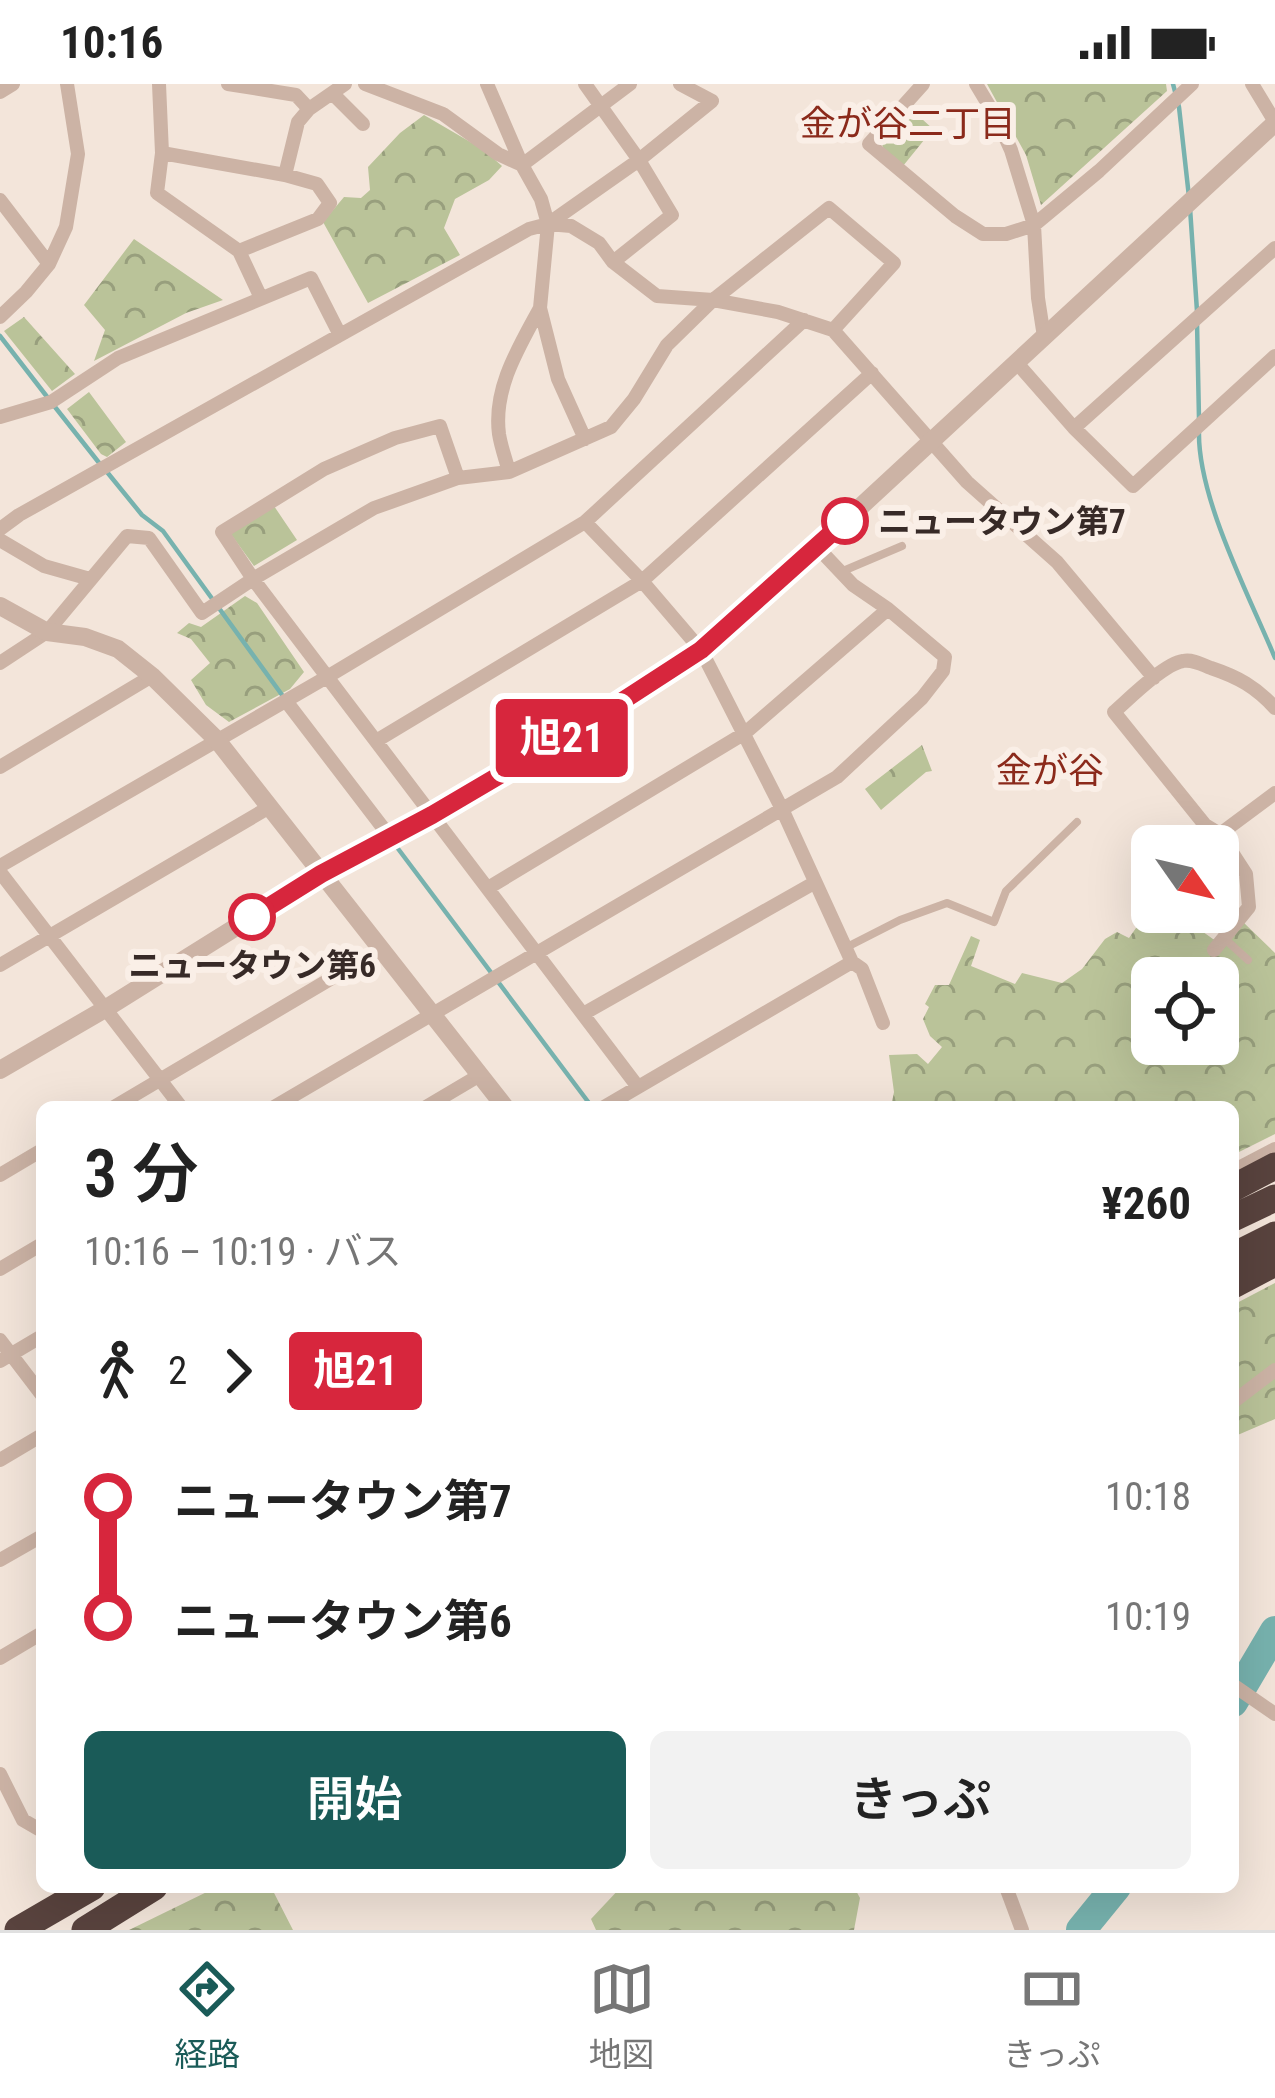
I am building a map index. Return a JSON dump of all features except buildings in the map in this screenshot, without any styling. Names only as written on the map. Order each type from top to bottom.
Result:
[{"type":"highway","points":[[1239,1185],[1275,1166]]},
{"type":"highway","points":[[1239,1215],[1275,1198]]},
{"type":"highway","points":[[1239,1253],[1275,1234]]},
{"type":"highway","points":[[1239,1282],[1275,1264]]},
{"type":"highway","points":[[18,1930],[91,1913],[139,1893]]},
{"type":"street","points":[[0,92],[13,84]]},
{"type":"street","points":[[0,317],[49,264],[66,227],[78,154],[67,84]]},
{"type":"street","points":[[159,84],[162,153],[157,193],[239,251],[261,298]]},
{"type":"street","points":[[229,84],[296,95],[309,110]]},
{"type":"street","points":[[365,84],[443,114],[522,166]]},
{"type":"street","points":[[487,84],[522,166],[542,199],[548,224],[539,308],[558,379],[595,439]]},
{"type":"street","points":[[585,84],[672,215],[613,262]]},
{"type":"street","points":[[522,166],[630,84]]},
{"type":"street","points":[[548,224],[712,101],[680,84]]},
{"type":"street","points":[[923,84],[868,144],[982,234],[1006,234],[1034,225],[1192,84]]},
{"type":"street","points":[[976,84],[1011,150],[1034,225],[1044,337]]},
{"type":"street","points":[[0,1070],[321,874],[590,722],[701,650],[1275,123],[1252,84]]},
{"type":"street","points":[[285,175],[298,122],[338,89],[363,124]]},
{"type":"street","points":[[162,153],[317,184],[330,203],[317,219],[239,251]]},
{"type":"street","points":[[0,200],[49,264]]},
{"type":"street","points":[[0,663],[47,632],[127,536],[148,538],[202,613],[374,508],[458,478],[509,472],[595,439],[634,399],[667,345],[713,300],[829,208],[894,263],[833,330]]},
{"type":"street","points":[[0,529],[529,229],[548,224],[572,226],[599,243],[613,262],[657,296],[713,300],[833,330],[968,482],[1057,562],[1154,678]]},
{"type":"street","points":[[1074,428],[1275,248]]},
{"type":"street","points":[[0,416],[51,402],[118,358],[311,278],[340,335]]},
{"type":"street","points":[[509,472],[499,434],[499,398],[539,308]]},
{"type":"street","points":[[178,1101],[0,869],[584,522],[627,473],[804,320]]},
{"type":"street","points":[[1017,363],[1132,486],[1275,356]]},
{"type":"street","points":[[376,741],[642,581],[872,373]]},
{"type":"street","points":[[458,478],[440,426],[395,438],[324,469],[222,532],[638,1087]]},
{"type":"street","points":[[584,522],[701,650],[849,955],[862,969],[883,1023]]},
{"type":"street","points":[[0,540],[44,566],[90,580]]},
{"type":"street","points":[[284,1101],[837,777],[922,698],[944,671],[945,657],[853,585],[817,548]]},
{"type":"street","points":[[0,606],[47,632],[85,637],[118,649],[217,740],[500,1101]]},
{"type":"street","points":[[488,888],[745,733],[889,610]]},
{"type":"street","points":[[1205,825],[1114,712],[1180,661],[1238,677],[1275,707]]},
{"type":"street","points":[[0,767],[152,676]]},
{"type":"street","points":[[286,700],[390,837]]},
{"type":"street","points":[[1232,825],[1275,794]]},
{"type":"street","points":[[0,965],[268,808]]},
{"type":"street","points":[[1239,863],[1246,874],[1249,907],[1239,919]]},
{"type":"street","points":[[583,1014],[814,883]]},
{"type":"street","points":[[1219,944],[1228,933]]},
{"type":"street","points":[[124,1101],[381,949]]},
{"type":"street","points":[[614,1101],[849,955]]},
{"type":"street","points":[[436,1101],[480,1075]]},
{"type":"street","points":[[1239,1168],[1275,1149]]},
{"type":"street","points":[[0,1174],[36,1153]]},
{"type":"street","points":[[0,1269],[36,1248]]},
{"type":"street","points":[[0,1340],[6,1358],[36,1390]]},
{"type":"street","points":[[6,1358],[36,1340]]},
{"type":"street","points":[[1239,1397],[1275,1370]]},
{"type":"street","points":[[0,1460],[36,1439]]},
{"type":"street","points":[[0,1560],[36,1539]]},
{"type":"street","points":[[0,1658],[36,1637]]},
{"type":"street","points":[[1239,1689],[1275,1714]]},
{"type":"street","points":[[0,1774],[23,1820],[36,1828]]},
{"type":"street","points":[[1008,1893],[1022,1930]]},
{"type":"lane","points":[[841,572],[902,546]]},
{"type":"lane","points":[[849,955],[900,920],[947,903],[994,922],[1006,891],[1077,822]]},
{"type":"lane","points":[[1219,944],[1248,960]]},
{"type":"green space","points":[[987,84],[1166,84],[1167,91],[1041,205],[1026,155]]},
{"type":"green space","points":[[911,109],[933,129],[903,166],[882,144]]},
{"type":"green space","points":[[424,115],[502,166],[489,180],[455,199],[444,228],[460,255],[368,303],[323,222],[344,197],[361,198],[370,190],[368,167]]},
{"type":"green space","points":[[134,239],[223,300],[186,313],[94,361],[105,330],[84,305]]},
{"type":"green space","points":[[24,317],[75,374],[52,391],[4,331]]},
{"type":"green space","points":[[89,392],[126,442],[107,457],[67,409]]},
{"type":"green space","points":[[274,506],[297,540],[254,566],[230,533]]},
{"type":"green space","points":[[245,596],[257,603],[304,672],[290,689],[229,722],[206,705],[191,680],[210,663],[191,639],[177,633],[189,623],[201,627]]},
{"type":"green space","points":[[922,745],[932,771],[881,810],[865,789]]},
{"type":"green space","points":[[1243,922],[1275,953],[1275,1134],[1239,1152],[1239,1101],[892,1101],[889,1055],[917,1054],[928,1064],[942,1047],[930,1036],[923,1019],[929,1007],[925,1004],[935,985],[949,985],[971,936],[980,940],[971,966],[1015,984],[1022,973],[1062,983],[1082,969],[1105,939],[1117,932],[1129,938],[1132,933],[1205,933],[1225,943],[1239,933]]},
{"type":"green space","points":[[1275,1283],[1275,1419],[1239,1434],[1239,1302]]},
{"type":"green space","points":[[205,1893],[274,1893],[293,1930],[129,1930]]},
{"type":"green space","points":[[615,1893],[857,1893],[860,1898],[854,1930],[596,1930],[591,1919]]},
{"type":"waterway","points":[[1173,84],[1189,197]]},
{"type":"waterway","points":[[1190,208],[1197,311]]},
{"type":"waterway","points":[[1197,322],[1199,419]]},
{"type":"waterway","points":[[0,336],[48,398]]},
{"type":"waterway","points":[[55,407],[100,464]]},
{"type":"waterway","points":[[1199,430],[1215,515],[1275,658]]},
{"type":"waterway","points":[[107,472],[142,515],[163,531],[285,699]]},
{"type":"waterway","points":[[393,842],[587,1101]]},
{"type":"waterway","points":[[1239,1692],[1275,1631]]},
{"type":"waterway","points":[[1081,1930],[1111,1893]]},
{"type":"bus line","name":"旭21","points":[[252,917],[590,722],[701,650],[845,521]]},
{"type":"place","name":"ニュータウン第7","points":[[845,521]]},
{"type":"place","name":"ニュータウン第6","points":[[252,917]]},
{"type":"district","name":"金が谷二丁目","points":[[908,124]]},
{"type":"district","name":"金が谷","points":[[1050,771]]}]
